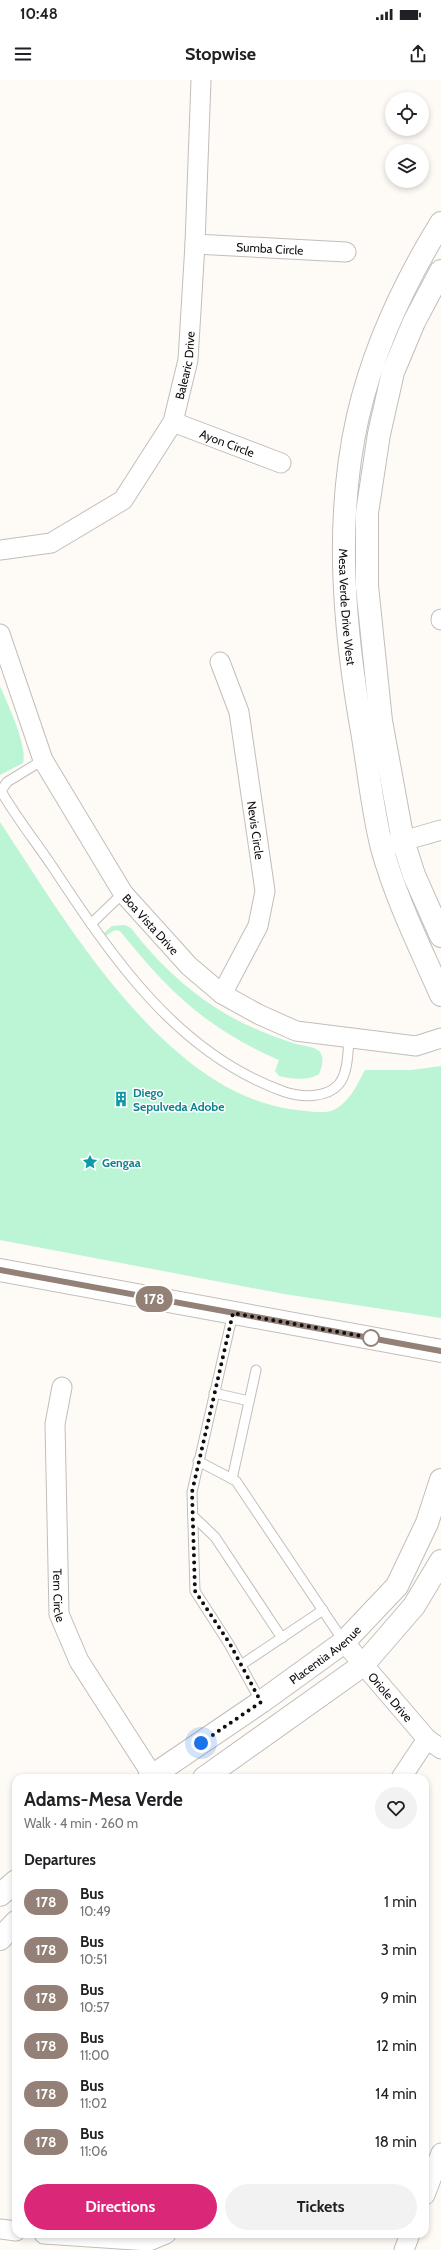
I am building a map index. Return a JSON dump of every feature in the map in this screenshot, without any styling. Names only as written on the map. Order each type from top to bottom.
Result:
[{"type":"street","name":"Balearic Drive","points":[[0,550],[51,543],[123,500],[174,422],[188,360],[195,244],[201,80]]},
{"type":"street","name":"Mesa Verde Drive West","points":[[441,223],[399,298],[376,354],[358,415],[349,472],[344,529],[344,594],[358,711],[382,847],[402,906],[441,995]]},
{"type":"street","name":"Sumba Circle","points":[[195,244],[346,252]]},
{"type":"street","name":"Mesa Verde Drive West","points":[[441,271],[414,322],[393,372],[379,434],[368,513],[367,586],[379,699],[403,841],[414,875],[441,936]]},
{"type":"street","name":"Ayon Circle","points":[[174,422],[280,463]]},
{"type":"street","name":"Boa Vista Drive","points":[[0,634],[43,760],[123,893],[189,966],[222,994],[258,1014],[296,1031],[416,1046],[441,1038]]},
{"type":"street","name":"Nevis Circle","points":[[220,662],[239,712],[265,891],[258,926],[222,994]]},
{"type":"street","points":[[382,847],[441,830]]},
{"type":"street","points":[[0,1270],[441,1351]]},
{"type":"street","name":"Tern Circle","points":[[62,1387],[55,1424],[59,1614],[79,1661],[150,1774]]},
{"type":"street","name":"Placentia Avenue","points":[[156,1774],[261,1702],[344,1642],[397,1586],[427,1524],[441,1480]]},
{"type":"street","points":[[210,1774],[363,1665],[414,1606],[441,1561]]},
{"type":"street","name":"Oriole Drive","points":[[344,1642],[434,1744]]},
{"type":"street","points":[[405,1774],[434,1744]]},
{"type":"street","points":[[0,1895],[12,1884]]},
{"type":"street","points":[[0,1939],[12,1926]]},
{"type":"street","points":[[429,2184],[441,2153]]},
{"type":"street","points":[[0,2229],[12,2230]]},
{"type":"street","points":[[113,2238],[148,2240],[154,2238]]},
{"type":"street","points":[[404,2250],[408,2238]]},
{"type":"lane","points":[[43,760],[7,782],[1,791],[110,953],[150,999],[185,1033],[215,1057],[243,1074],[272,1087],[301,1095],[315,1096],[329,1092],[339,1084],[343,1076],[349,1038]]},
{"type":"lane","points":[[91,924],[123,893]]},
{"type":"lane","points":[[233,1313],[192,1492],[195,1591],[241,1665],[261,1702]]},
{"type":"lane","points":[[232,1479],[256,1370]]},
{"type":"lane","points":[[214,1393],[249,1401]]},
{"type":"lane","points":[[198,1461],[236,1481],[344,1642]]},
{"type":"lane","points":[[193,1516],[215,1537],[282,1638]]},
{"type":"lane","points":[[241,1665],[323,1610]]},
{"type":"green space","points":[[0,686],[16,724],[24,756],[23,763],[0,775]]},
{"type":"green space","points":[[0,822],[87,951],[121,995],[159,1035],[199,1070],[243,1095],[289,1109],[310,1112],[327,1112],[337,1108],[347,1099],[365,1070],[411,1070],[441,1066],[441,1318],[284,1294],[0,1240]]},
{"type":"green space","points":[[125,925],[131,928],[171,973],[203,999],[256,1029],[319,1051],[322,1056],[322,1065],[319,1074],[310,1078],[294,1079],[279,1076],[275,1071],[279,1060],[230,1035],[190,1006],[155,972],[120,931],[115,930],[105,936],[104,933],[112,926]]},
{"type":"bus line","name":"178","points":[[0,1270],[441,1351]]},
{"type":"place","name":"Diego Sepulveda Adobe","points":[[121,1099]]},
{"type":"place","name":"Gengaa","points":[[90,1162]]},
{"type":"route","points":[[201,1743],[261,1702],[230,1644],[195,1591],[192,1492],[233,1313],[378,1339],[371,1338]]}]
